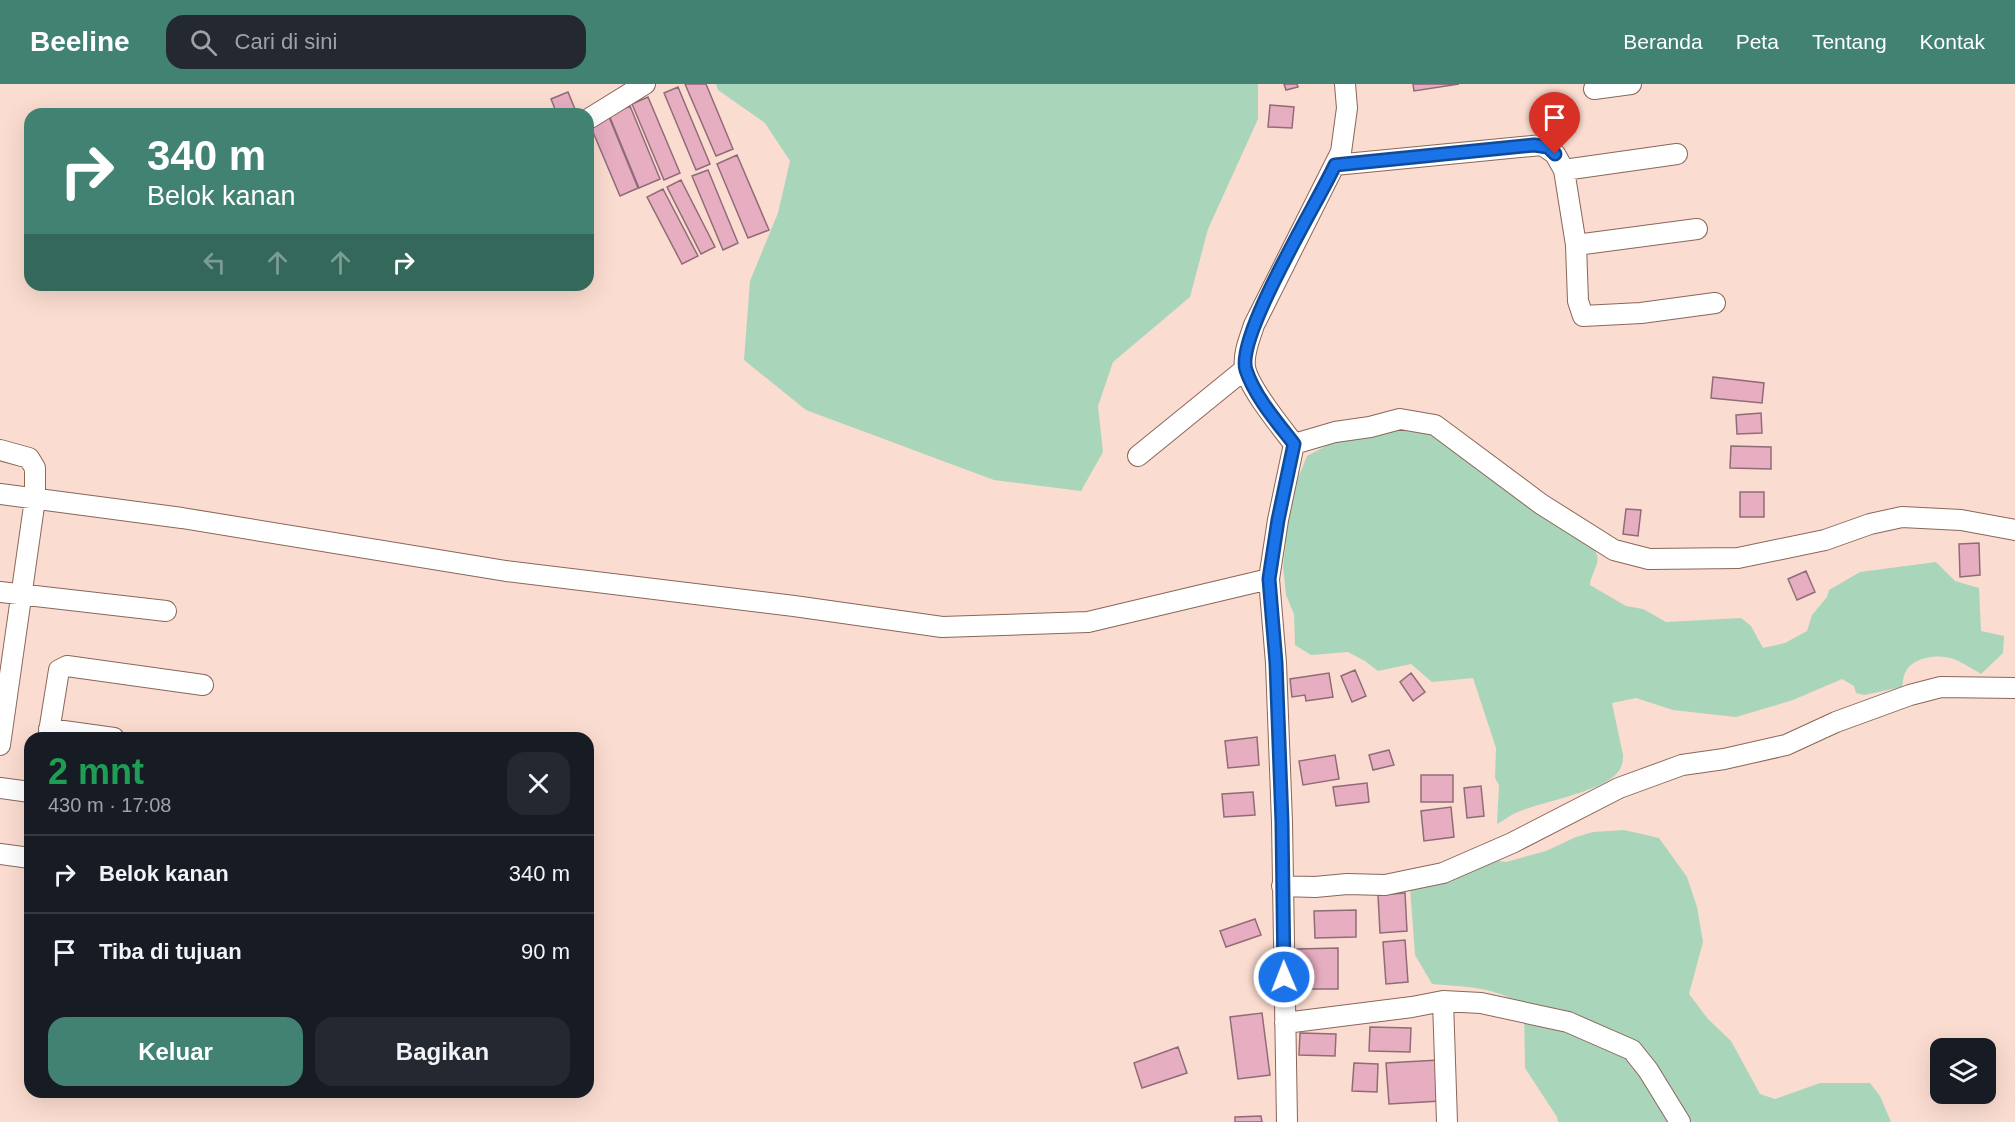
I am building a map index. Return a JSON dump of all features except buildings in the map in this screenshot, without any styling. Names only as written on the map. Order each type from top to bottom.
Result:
[{"type":"street","points":[[594,116],[645,84]]},
{"type":"street","points":[[1294,444],[1271,415],[1245,369],[1246,354],[1254,325],[1341,152],[1347,108],[1345,84]]},
{"type":"street","points":[[1594,89],[1631,84]]},
{"type":"street","points":[[1335,165],[1542,145],[1555,154],[1564,170],[1576,245],[1578,302],[1583,316],[1641,313],[1714,303]]},
{"type":"street","points":[[1564,170],[1677,154]]},
{"type":"street","points":[[1576,245],[1697,229]]},
{"type":"street","points":[[1138,456],[1245,369]]},
{"type":"street","points":[[1294,444],[1335,432],[1370,427],[1400,419],[1435,425],[1541,504],[1614,550],[1649,559],[1738,558],[1816,542],[1870,524],[1902,517],[1962,520],[2015,530]]},
{"type":"street","points":[[1287,1122],[1282,822],[1276,663],[1269,579],[1278,520],[1294,444]]},
{"type":"street","points":[[0,450],[29,458],[35,468],[35,499],[21,595],[6,659],[0,745]]},
{"type":"street","points":[[0,494],[182,519],[506,572],[794,606],[942,627],[1088,622],[1269,579]]},
{"type":"street","points":[[0,592],[166,611]]},
{"type":"street","points":[[49,732],[59,670],[63,667],[203,686]]},
{"type":"street","points":[[1282,886],[1385,885],[1443,873],[1512,843],[1620,788],[1682,765],[1724,759],[1786,745],[1836,722],[1910,695],[1941,687],[2015,688]]},
{"type":"street","points":[[0,788],[24,791]]},
{"type":"street","points":[[0,854],[24,857]]},
{"type":"street","points":[[1285,1023],[1443,1001],[1482,1003],[1568,1022],[1632,1050],[1648,1070],[1680,1122]]},
{"type":"street","points":[[1443,1001],[1447,1122]]},
{"type":"green space","points":[[716,84],[1258,84],[1258,119],[1208,229],[1190,297],[1113,362],[1098,406],[1103,452],[1081,491],[994,480],[806,410],[744,360],[750,281],[778,213],[790,161],[765,123],[718,90]]},
{"type":"green space","points":[[1390,428],[1421,429],[1443,439],[1585,537],[1595,550],[1598,559],[1590,585],[1626,606],[1643,609],[1666,622],[1741,618],[1751,626],[1763,648],[1785,643],[1807,631],[1812,615],[1827,597],[1829,590],[1860,572],[1936,562],[1955,581],[1979,588],[1981,631],[2004,636],[2003,653],[1981,674],[1950,658],[1928,658],[1909,667],[1904,675],[1902,687],[1864,695],[1856,693],[1854,686],[1842,679],[1793,700],[1736,717],[1673,710],[1636,698],[1612,703],[1623,755],[1622,765],[1617,773],[1609,780],[1583,792],[1513,814],[1497,824],[1499,785],[1495,778],[1496,748],[1473,678],[1432,682],[1411,664],[1378,671],[1348,652],[1311,655],[1295,645],[1294,614],[1286,595],[1283,566],[1286,541],[1284,534],[1292,493],[1307,456],[1328,445]]},
{"type":"green space","points":[[1624,830],[1659,838],[1687,877],[1697,907],[1703,942],[1689,994],[1708,1019],[1731,1041],[1760,1094],[1775,1099],[1820,1083],[1870,1083],[1880,1096],[1891,1122],[1558,1122],[1525,1068],[1524,1006],[1513,999],[1491,991],[1432,984],[1415,955],[1410,887],[1493,860],[1506,862],[1546,851],[1593,832]]},
{"type":"route","points":[[1284,977],[1279,738],[1269,579],[1278,520],[1294,444],[1271,415],[1245,369],[1250,337],[1292,246],[1335,165],[1534,145],[1548,147],[1555,154]]}]
